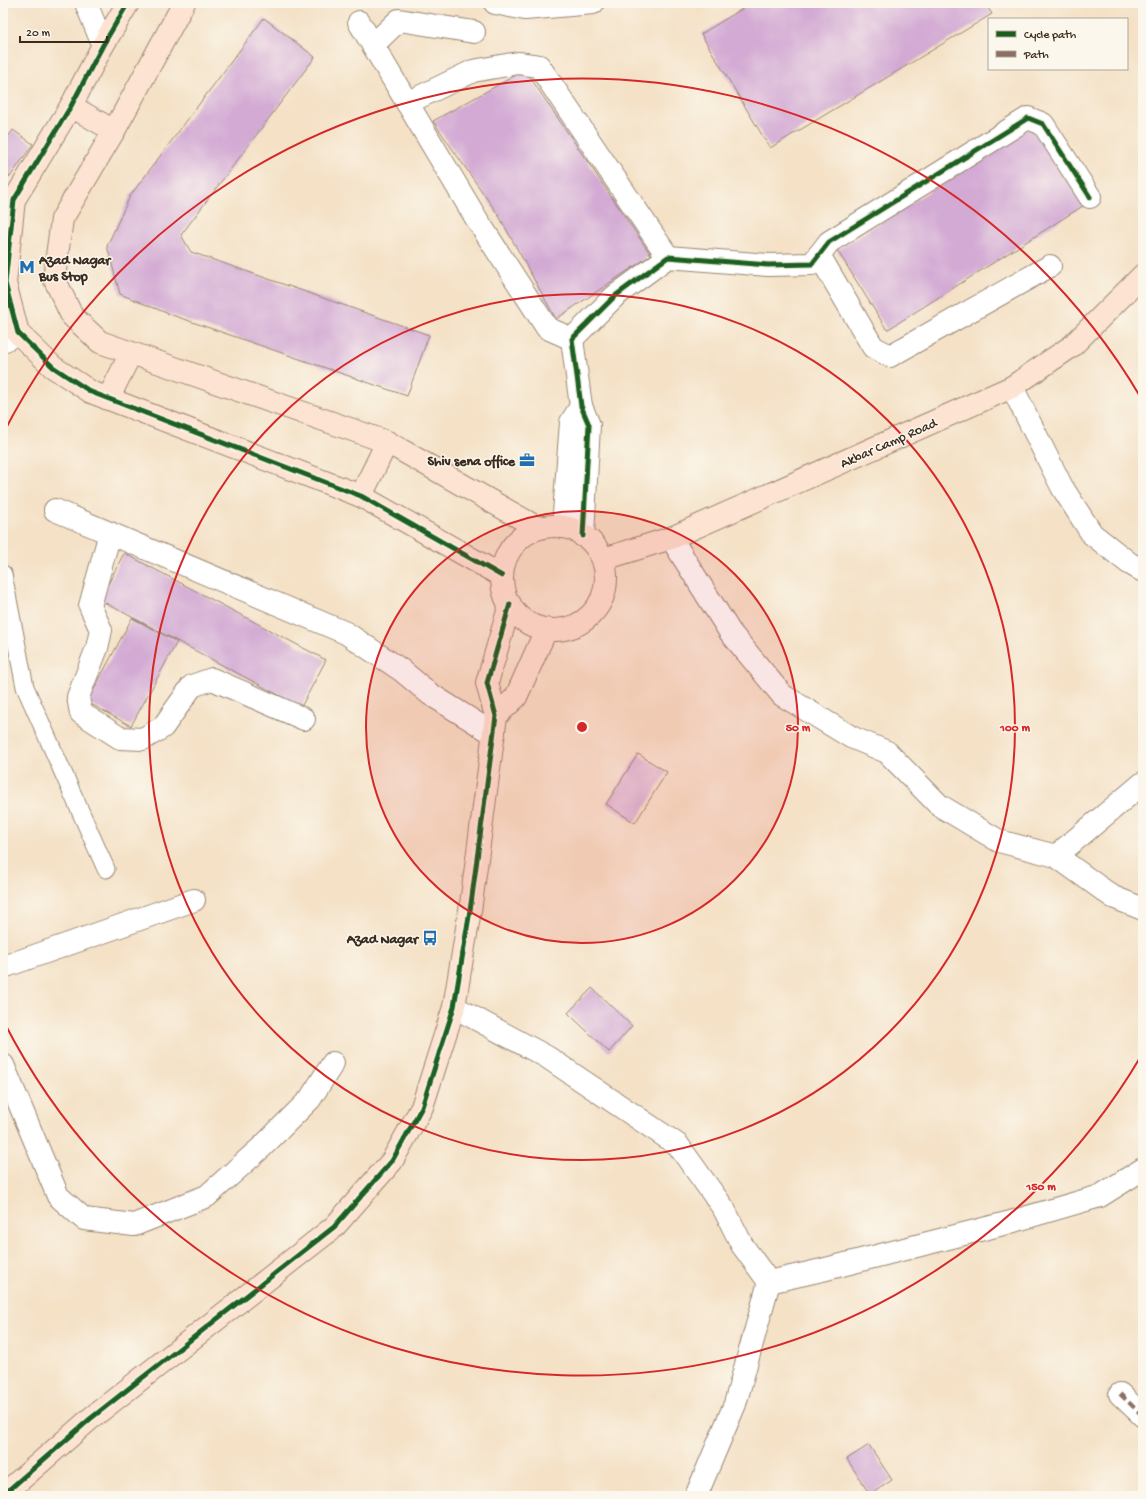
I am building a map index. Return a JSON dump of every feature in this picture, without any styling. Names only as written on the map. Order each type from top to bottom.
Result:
[{"type":"street","points":[[86,3],[103,45]]},
{"type":"street","points":[[128,3],[103,45],[71,106],[14,200],[5,283],[11,337],[52,367],[91,392],[361,496],[502,576]]},
{"type":"street","points":[[184,3],[114,131],[62,219],[54,278],[72,316],[100,342],[387,442],[538,528]]},
{"type":"street","points":[[495,3],[526,9],[592,3]]},
{"type":"street","points":[[373,45],[399,20],[474,32]]},
{"type":"street","points":[[359,22],[476,218],[548,328],[572,339]]},
{"type":"street","points":[[407,102],[474,71],[518,63],[539,66],[668,257]]},
{"type":"street","points":[[71,106],[114,131]]},
{"type":"street","points":[[572,339],[615,296],[668,257],[768,264],[812,264],[829,242],[1028,118],[1043,124],[1090,197]]},
{"type":"street","points":[[819,255],[873,347],[890,356],[1050,266]]},
{"type":"street","name":"Akbar Camp Road","points":[[604,559],[671,538],[1012,387],[1072,346],[1143,275]]},
{"type":"street","points":[[572,339],[581,406],[589,425],[583,536]]},
{"type":"street","points":[[108,399],[131,353]]},
{"type":"street","points":[[1012,387],[1062,487],[1092,534],[1129,564],[1143,571]]},
{"type":"street","points":[[563,527],[571,422],[581,406]]},
{"type":"street","points":[[361,496],[387,442]]},
{"type":"street","points":[[55,510],[346,633],[401,670],[430,694],[495,725]]},
{"type":"street","points":[[558,526],[573,529],[590,540],[604,559],[607,581],[601,602],[588,619],[568,629],[546,630],[526,622],[513,610],[504,594],[502,576],[507,556],[520,539],[538,528],[558,526]]},
{"type":"street","points":[[110,533],[90,606],[101,630],[97,648],[78,697],[81,713],[120,738],[143,739],[163,727],[192,686],[212,679],[304,719]]},
{"type":"street","points":[[671,538],[730,632],[782,696],[851,736],[887,752],[938,805],[992,837],[1056,856],[1112,897],[1143,909]]},
{"type":"street","points":[[3,1495],[90,1419],[334,1227],[392,1161],[422,1107],[454,1007],[472,904],[495,725],[487,683],[510,604]]},
{"type":"street","points":[[495,725],[516,697],[546,630]]},
{"type":"street","points":[[1056,856],[1143,784]]},
{"type":"street","points":[[3,967],[194,900]]},
{"type":"street","points":[[454,1007],[547,1057],[678,1145],[724,1209],[742,1245],[769,1282]]},
{"type":"street","points":[[3,1065],[58,1196],[84,1219],[134,1225],[207,1196],[263,1146],[310,1099],[333,1063]]},
{"type":"street","points":[[769,1282],[992,1227],[1100,1196],[1143,1169]]},
{"type":"street","points":[[696,1496],[735,1404],[769,1282]]},
{"type":"street","points":[[1120,1394],[1143,1416]]},
{"type":"lane","points":[[3,574],[25,687],[106,869]]},
{"type":"building","points":[[752,3],[985,3],[992,14],[770,148],[701,34]]},
{"type":"building","points":[[264,18],[315,57],[181,235],[191,252],[429,335],[407,396],[169,314],[120,294],[107,246],[130,196]]},
{"type":"building","points":[[525,70],[651,255],[556,319],[499,216],[433,121]]},
{"type":"building","points":[[1035,124],[1086,204],[887,330],[837,250]]},
{"type":"building","points":[[13,130],[33,144],[10,177],[3,172],[3,144]]},
{"type":"building","points":[[124,553],[326,660],[301,707],[100,600]]},
{"type":"building","points":[[132,618],[177,642],[131,726],[87,702]]},
{"type":"building","points":[[638,754],[667,772],[635,823],[606,804]]},
{"type":"building","points":[[592,988],[632,1026],[609,1052],[568,1013]]},
{"type":"building","points":[[869,1445],[892,1480],[870,1495],[847,1459]]},
{"type":"marked path","points":[[1120,1394],[1143,1416]]},
{"type":"cycle path","points":[[128,3],[103,45],[71,106],[14,200],[5,283],[18,333],[53,367],[91,392],[361,496],[502,576]]},
{"type":"cycle path","points":[[583,536],[589,425],[581,406],[572,339],[615,296],[668,257],[768,265],[812,264],[829,242],[1028,118],[1043,124],[1090,197]]},
{"type":"cycle path","points":[[3,1495],[90,1419],[334,1227],[392,1161],[422,1107],[454,1007],[471,904],[496,716],[487,683],[510,604]]},
{"type":"place","name":"Azad Nagar Bus Stop","points":[[27,267]]},
{"type":"place","name":"Shiv sena office","points":[[527,460]]},
{"type":"place","name":"Azad Nagar","points":[[430,938]]}]
